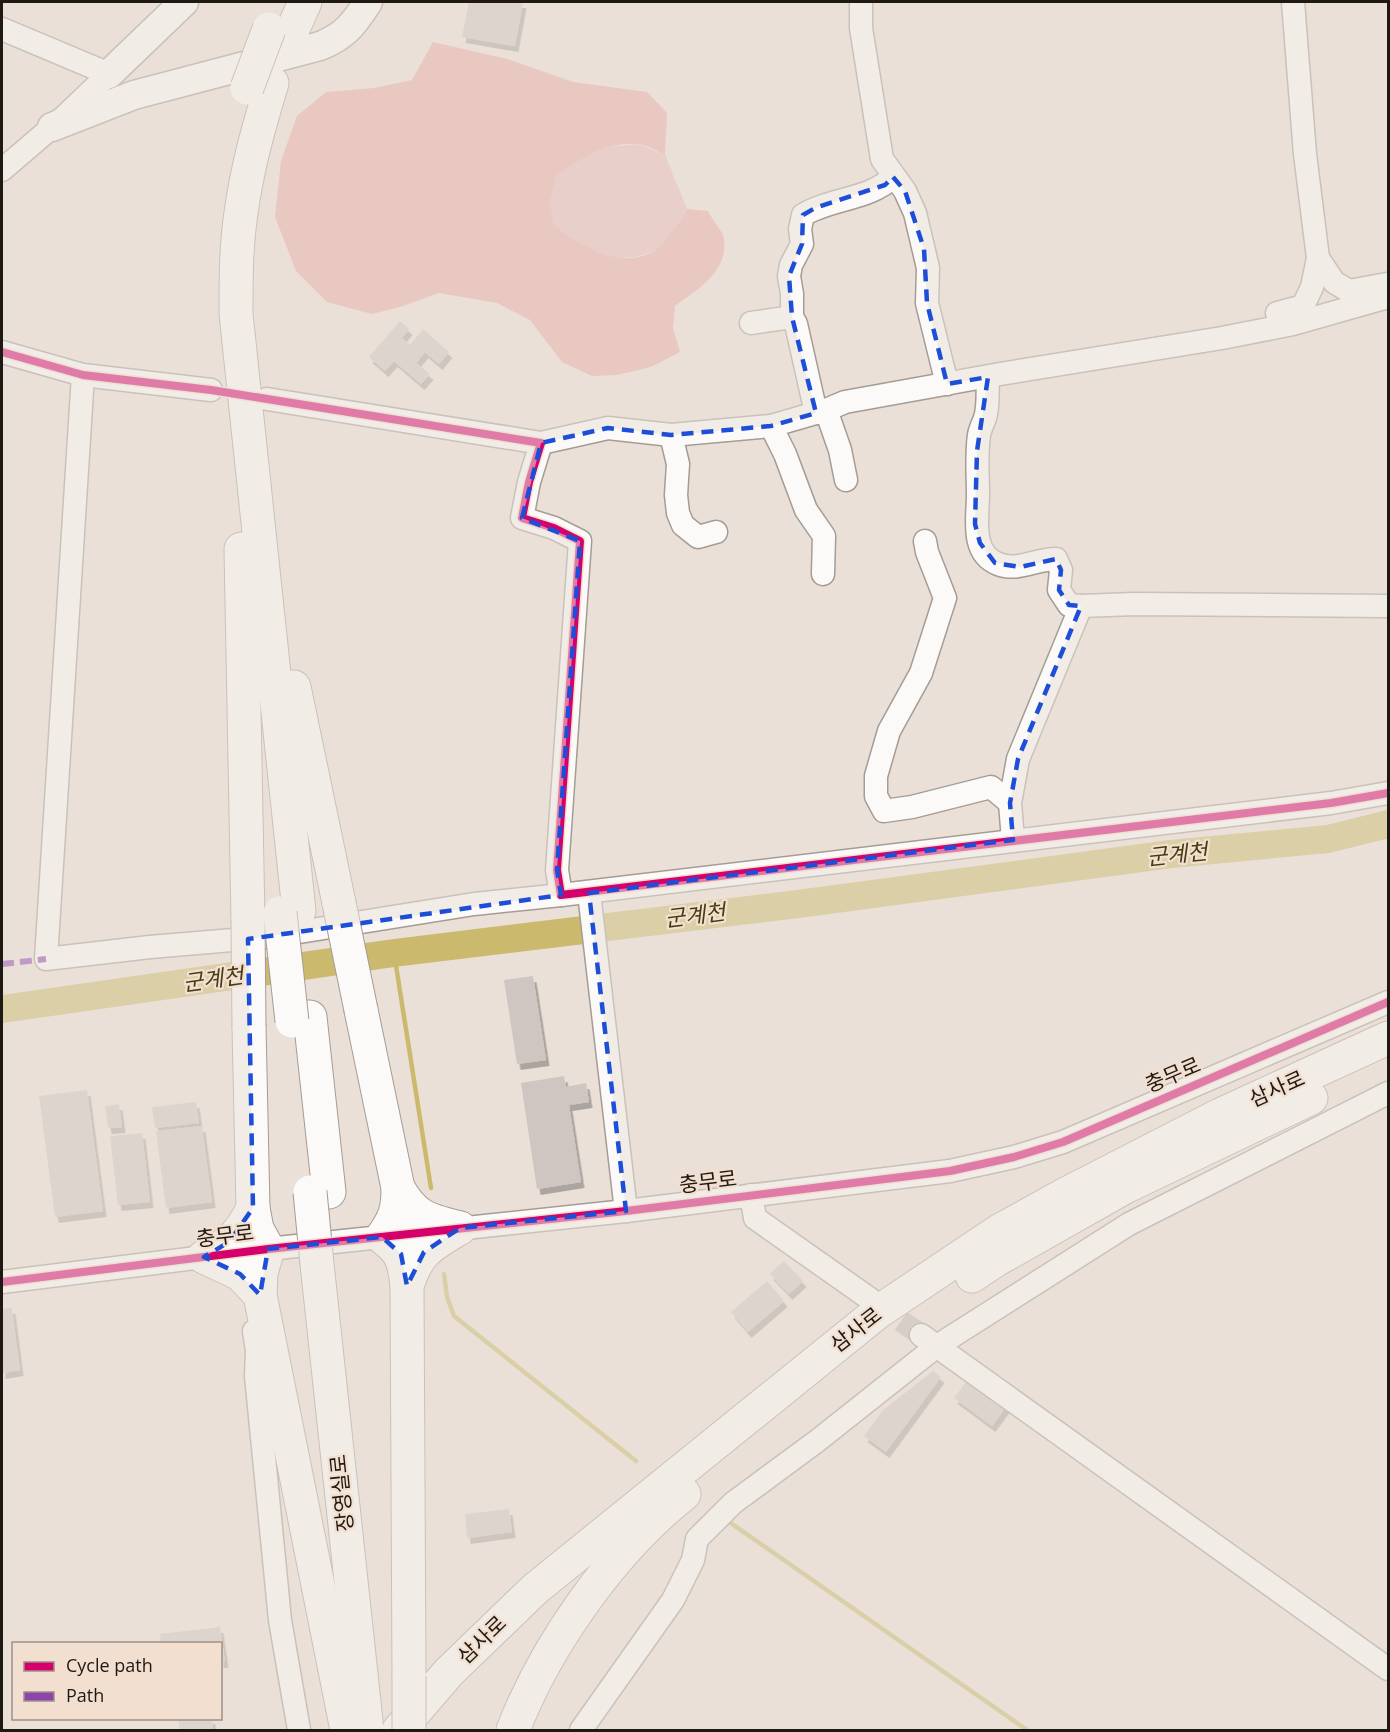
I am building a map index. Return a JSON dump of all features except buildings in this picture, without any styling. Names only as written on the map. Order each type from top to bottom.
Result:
[{"type":"highway","points":[[287,15],[260,85],[241,214],[236,267],[236,314],[256,502],[290,912]]},
{"type":"highway","points":[[260,85],[239,113],[222,190],[215,283],[241,541],[290,912]]},
{"type":"highway","points":[[256,502],[398,1188],[398,1206],[394,1220],[382,1237],[393,1245],[403,1259],[407,1286],[409,1676],[376,1727]]},
{"type":"highway","points":[[241,541],[253,1208],[257,1228],[268,1249],[255,1290]]},
{"type":"highway","name":"장영실로","points":[[290,912],[376,1727]]},
{"type":"highway","name":"삼사로","points":[[376,1727],[449,1672],[535,1589],[878,1312],[999,1232],[1066,1194],[1220,1115],[1389,1038]]},
{"type":"highway","name":"삼사로","points":[[513,1731],[535,1680],[588,1596],[666,1508],[893,1328],[996,1260],[1127,1186],[1389,1062]]},
{"type":"highway","points":[[398,1188],[414,1212],[431,1220],[460,1228]]},
{"type":"highway","points":[[204,1257],[230,1242],[244,1227],[253,1208]]},
{"type":"highway","points":[[407,1286],[414,1267],[424,1252],[460,1228]]},
{"type":"highway","points":[[204,1257],[240,1274],[255,1290],[376,1727]]},
{"type":"main road","points":[[109,74],[184,2]]},
{"type":"main road","points":[[52,127],[134,95],[320,46],[343,35],[359,18],[368,2]]},
{"type":"main road","points":[[139,44],[132,64],[133,76],[139,86],[148,92]]},
{"type":"street","points":[[861,2],[861,28],[882,159],[905,191],[915,213],[928,268],[927,303],[947,384]]},
{"type":"street","points":[[1222,338],[1229,325],[1304,306],[1312,287],[1318,258],[1305,154],[1293,2]]},
{"type":"street","points":[[2,29],[109,74],[2,170]]},
{"type":"street","points":[[846,480],[840,450],[821,411],[792,317],[789,276],[791,265],[802,244],[800,229],[803,215],[815,208],[885,185],[893,177]]},
{"type":"street","points":[[1318,258],[1334,282],[1349,291],[1389,283]]},
{"type":"street","points":[[267,399],[541,443],[608,428],[671,435],[771,426],[845,402],[1222,338],[1293,324],[1389,297]]},
{"type":"street","points":[[751,323],[792,317]]},
{"type":"street","points":[[2,352],[83,375],[211,390]]},
{"type":"street","points":[[83,375],[46,959],[150,946],[268,937],[464,905],[561,895],[590,901],[1013,840],[1331,803],[1389,793]]},
{"type":"street","points":[[988,377],[986,417],[979,432],[976,473],[978,496],[975,524],[980,543],[986,557],[1008,567],[1020,567],[1056,559],[1061,570],[1059,590],[1069,605],[1389,606]]},
{"type":"street","points":[[771,426],[785,454],[806,510],[824,536],[823,574]]},
{"type":"street","points":[[671,435],[678,464],[676,495],[678,513],[683,525],[699,537],[716,532]]},
{"type":"street","points":[[541,443],[529,482],[522,518],[554,528],[580,541],[557,870],[561,895]]},
{"type":"street","points":[[925,541],[945,598],[921,673],[889,731],[876,776],[876,796],[884,812],[991,787],[1010,803]]},
{"type":"street","points":[[1013,840],[1010,803],[1018,759],[1081,606]]},
{"type":"street","points":[[590,901],[626,1210]]},
{"type":"street","name":"충무로","points":[[2,1282],[268,1249],[950,1172],[1063,1142],[1389,1002]]},
{"type":"street","points":[[581,1731],[673,1600],[693,1560],[697,1539],[733,1503],[817,1442],[929,1341],[1129,1224],[1389,1093]]},
{"type":"street","points":[[751,1195],[755,1218],[870,1299]]},
{"type":"street","points":[[255,1290],[249,1304],[257,1351],[255,1376],[280,1620],[299,1731]]},
{"type":"street","points":[[929,1341],[1389,1669]]},
{"type":"highlighted area","points":[[893,177],[905,191],[924,249],[927,303],[947,384],[988,377],[977,451],[975,524],[980,543],[995,563],[1020,567],[1056,559],[1061,570],[1059,590],[1069,605],[1081,606],[1018,759],[1010,803],[1013,840],[589,893],[626,1211],[460,1228],[424,1252],[407,1286],[401,1254],[382,1237],[268,1249],[260,1295],[240,1274],[204,1257],[229,1242],[253,1208],[248,939],[561,895],[557,870],[580,541],[522,518],[541,443],[608,428],[671,435],[771,426],[816,413],[792,317],[789,276],[802,244],[803,215],[815,208],[885,185]]},
{"type":"shaded area","points":[[433,42],[507,59],[573,82],[647,92],[667,113],[665,155],[638,144],[615,145],[594,152],[556,176],[550,201],[554,225],[577,241],[602,254],[629,258],[642,256],[658,249],[687,209],[708,211],[723,237],[724,251],[710,279],[675,306],[673,328],[680,352],[651,367],[617,375],[592,376],[562,362],[530,320],[497,303],[439,293],[372,314],[327,302],[296,271],[275,217],[281,161],[297,116],[326,92],[374,88],[412,80]]},
{"type":"shaded area","points":[[639,144],[665,155],[687,209],[683,219],[657,250],[636,257],[614,258],[587,248],[554,225],[550,201],[555,176],[581,159],[606,147]]},
{"type":"waterway","name":"군계천","points":[[2,1009],[394,953],[798,904],[1171,854],[1328,839],[1388,824]]},
{"type":"waterway","points":[[394,953],[431,1188]]},
{"type":"waterway","points":[[444,1274],[447,1297],[454,1316],[636,1461]]},
{"type":"waterway","points":[[725,1519],[1027,1730]]},
{"type":"tunnel","points":[[874,1302],[921,1335]]},
{"type":"marked path","points":[[2,964],[46,959]]},
{"type":"cycle path","points":[[2,352],[83,375],[211,390],[541,443],[529,482],[522,518],[554,528],[580,541],[557,870],[561,895],[1331,803],[1388,793]]},
{"type":"cycle path","points":[[2,1282],[268,1249],[626,1211],[950,1171],[1014,1157],[1063,1142],[1388,1002]]}]
